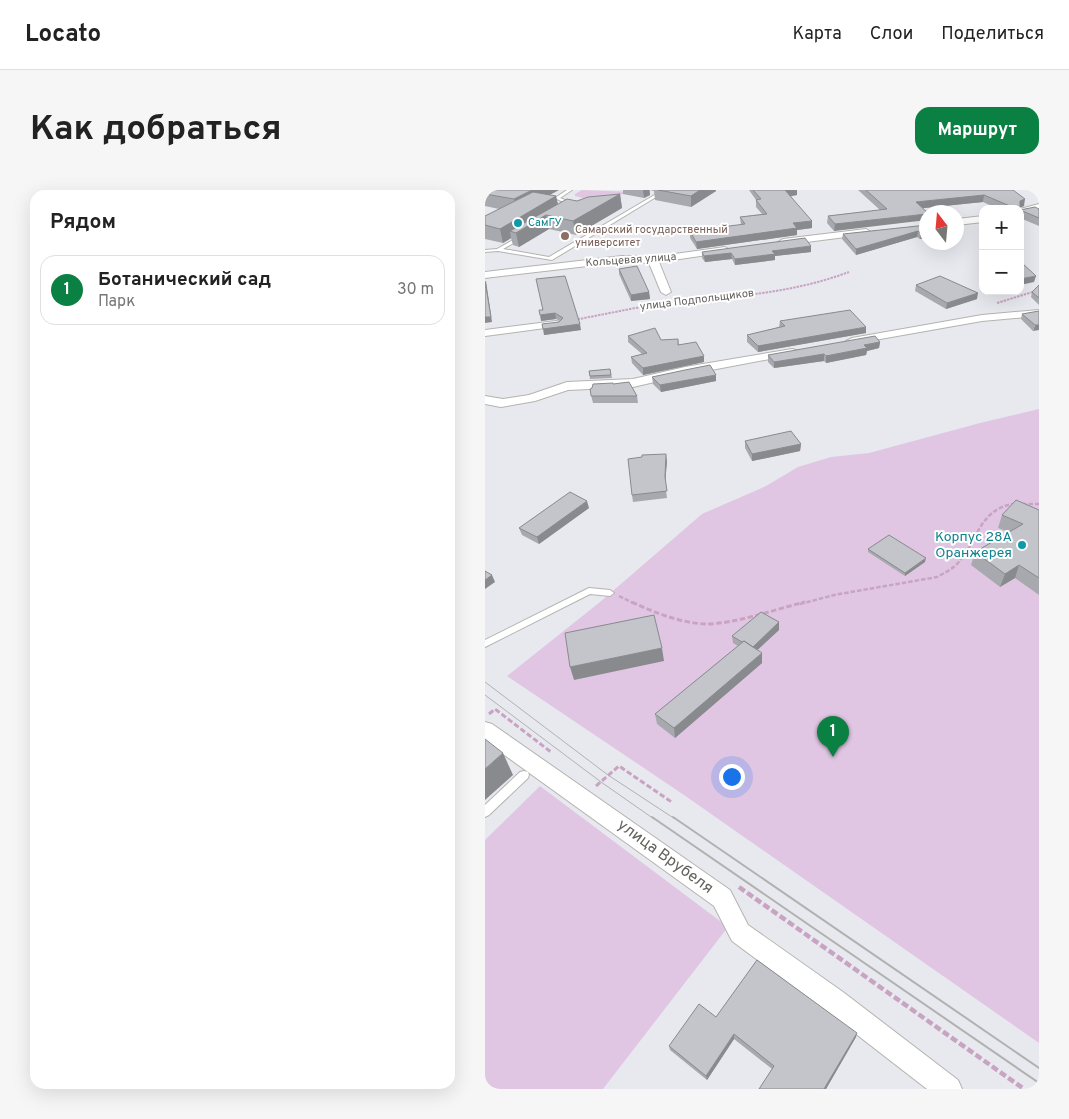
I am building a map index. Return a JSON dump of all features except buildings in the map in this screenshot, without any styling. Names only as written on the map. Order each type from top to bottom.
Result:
[{"type":"street","points":[[1024,211],[1039,207]]},
{"type":"street","points":[[964,221],[979,219]]},
{"type":"street","points":[[775,243],[879,231]]},
{"type":"street","name":"Кольцевая улица","points":[[485,275],[622,259],[653,260],[737,248]]},
{"type":"street","points":[[653,260],[668,296]]},
{"type":"street","points":[[838,344],[982,318],[1039,313]]},
{"type":"street","points":[[485,333],[556,324]]},
{"type":"street","points":[[485,400],[497,401],[501,404],[531,398],[567,386],[633,383],[685,371],[800,350]]},
{"type":"street","name":"улица Врубеля","points":[[485,730],[722,898],[740,933],[834,1001],[949,1089]]},
{"type":"lane","points":[[570,190],[557,198],[573,205],[571,208]]},
{"type":"lane","points":[[485,252],[498,250],[550,260],[665,190]]},
{"type":"lane","points":[[652,192],[659,194]]},
{"type":"lane","points":[[498,250],[524,235]]},
{"type":"lane","points":[[485,644],[589,591],[609,593]]},
{"type":"lane","points":[[485,812],[524,775]]},
{"type":"path","name":"улица Подпольщиков","points":[[668,296],[712,298],[793,288],[832,279],[849,272]]},
{"type":"path","points":[[982,318],[989,306],[1039,290]]},
{"type":"path","name":"улица Подпольщиков","points":[[556,324],[662,302]]},
{"type":"path","points":[[609,593],[625,598],[655,613],[685,622],[707,624],[734,620],[834,595],[937,577],[950,573],[991,514],[999,507],[1013,504],[1039,504]]},
{"type":"path","points":[[485,717],[495,709],[557,757]]},
{"type":"path","points":[[588,781],[604,792]]},
{"type":"path","points":[[735,884],[1024,1089]]},
{"type":"shaded area","points":[[582,190],[635,192],[591,200],[575,196],[575,194]]},
{"type":"shaded area","points":[[1039,409],[1039,1043],[684,795],[507,676],[600,602],[702,514],[766,486],[798,467],[831,457],[869,453]]},
{"type":"shaded area","points":[[540,786],[728,927],[603,1089],[485,1089],[485,840]]},
{"type":"tram line","points":[[485,682],[608,775],[675,819]]},
{"type":"tram line","points":[[485,695],[601,782],[654,819]]},
{"type":"tram line","points":[[652,817],[1039,1083]]},
{"type":"tram line","points":[[673,817],[1039,1068]]},
{"type":"place","name":"СамГУ","points":[[518,223]]},
{"type":"place","name":"Самарский государственный университет","points":[[565,236]]},
{"type":"place","name":"Корпус 28А Оранжерея","points":[[1022,545]]},
{"type":"place","name":"Ботанический сад","points":[[833,757]]}]
